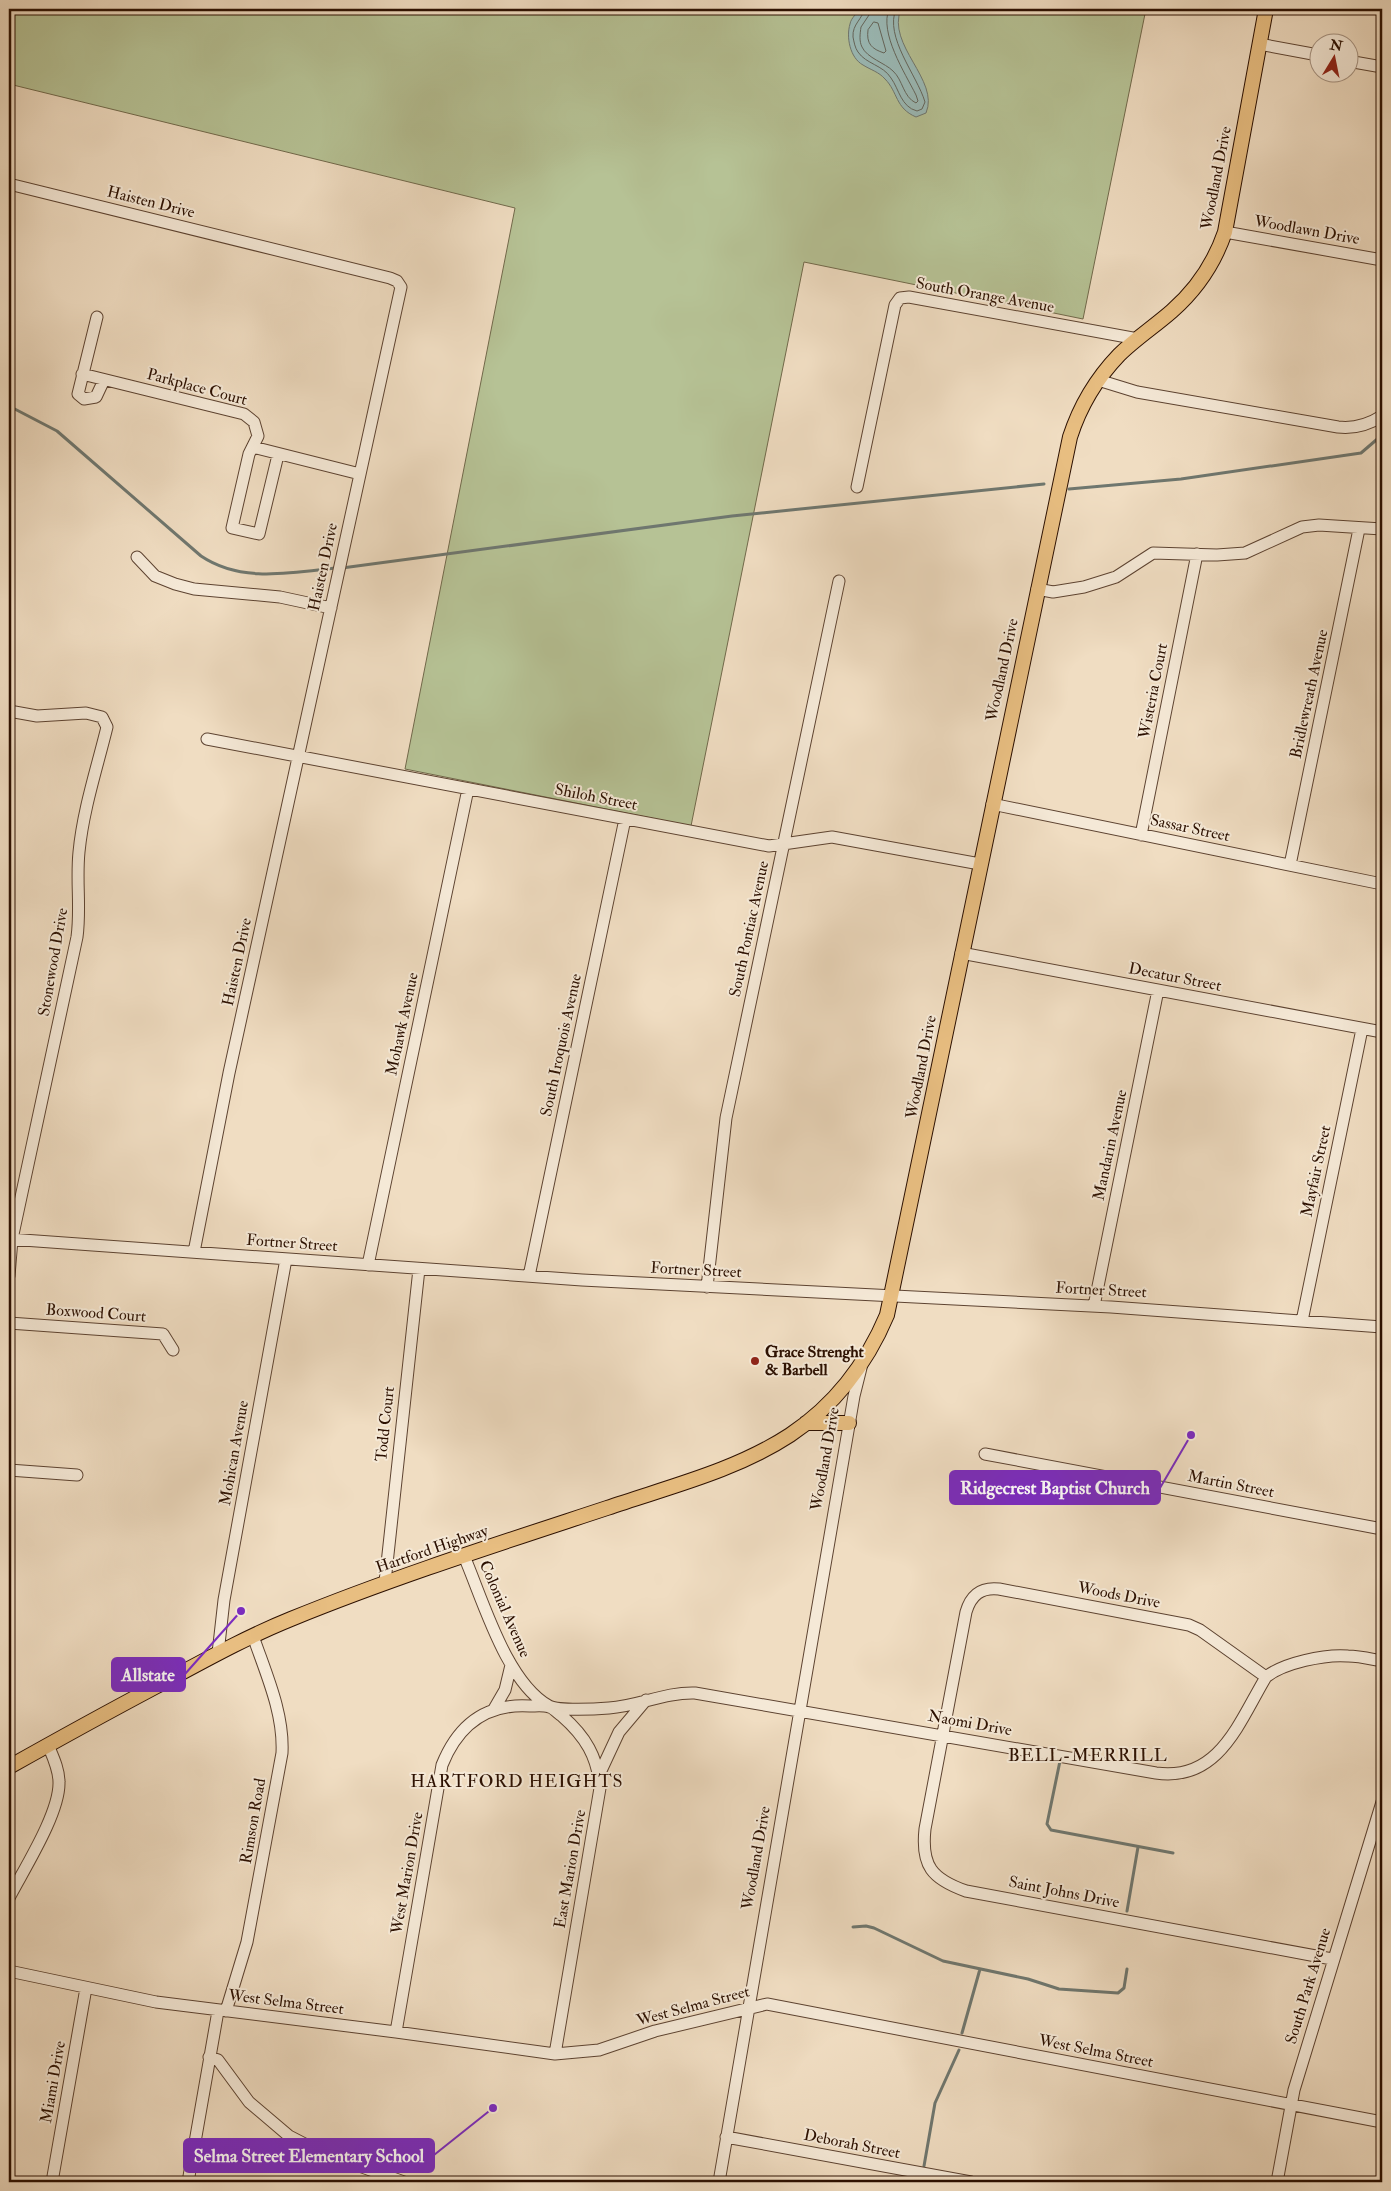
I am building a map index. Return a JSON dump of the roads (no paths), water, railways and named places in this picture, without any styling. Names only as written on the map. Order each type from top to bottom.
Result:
[{"type":"main road","name":"Woodland Drive","points":[[861,1368],[884,1322],[891,1296],[1070,437],[1080,410],[1098,380],[1120,354],[1172,312],[1202,279],[1219,251],[1225,232],[1266,9]]},
{"type":"main road","name":"Hartford Highway","points":[[9,1767],[218,1653],[253,1636],[385,1582],[725,1468],[773,1446],[823,1409],[861,1368]]},
{"type":"main road","points":[[806,1423],[849,1423]]},
{"type":"street","points":[[1259,44],[1308,53]]},
{"type":"street","points":[[1358,62],[1382,67]]},
{"type":"street","name":"Haisten Drive","points":[[9,184],[397,281],[401,291],[229,1074],[194,1252]]},
{"type":"street","name":"Woodlawn Drive","points":[[1225,232],[1382,260]]},
{"type":"street","name":"South Orange Avenue","points":[[857,487],[895,305],[900,298],[909,297],[1138,339]]},
{"type":"street","points":[[98,317],[78,394],[84,399],[96,397],[104,380]]},
{"type":"street","name":"Parkplace Court","points":[[82,374],[244,414],[252,419],[257,426],[258,436],[253,446],[232,528],[259,534],[278,455]]},
{"type":"street","points":[[1098,380],[1137,392],[1338,427],[1351,428],[1362,426],[1382,416]]},
{"type":"street","points":[[253,446],[278,455],[360,474]]},
{"type":"street","points":[[1037,589],[1053,592],[1084,588],[1116,576],[1152,553],[1245,553],[1302,527],[1319,525],[1382,529]]},
{"type":"street","name":"Bridlewreath Avenue","points":[[1290,865],[1359,529]]},
{"type":"street","name":"Wisteria Court","points":[[1141,835],[1197,554]]},
{"type":"street","points":[[137,557],[155,576],[194,589],[280,597],[331,608]]},
{"type":"street","name":"South Pontiac Avenue","points":[[707,1286],[726,1118],[839,581]]},
{"type":"street","name":"Stonewood Drive","points":[[9,711],[37,716],[86,713],[102,717],[107,727],[80,841],[78,864],[80,917],[77,937],[10,1239],[9,1276]]},
{"type":"street","name":"Shiloh Street","points":[[206,739],[769,846],[832,837],[980,864]]},
{"type":"street","name":"Mohawk Avenue","points":[[368,1265],[468,789]]},
{"type":"street","name":"Sassar Street","points":[[992,804],[1382,884]]},
{"type":"street","name":"South Iroquois Avenue","points":[[529,1276],[625,819]]},
{"type":"street","name":"Decatur Street","points":[[962,953],[1382,1032]]},
{"type":"street","name":"Mandarin Avenue","points":[[1094,1306],[1158,990]]},
{"type":"street","name":"Mayfair Street","points":[[1302,1321],[1362,1029]]},
{"type":"street","name":"Fortner Street","points":[[10,1239],[419,1269],[1094,1306],[1382,1327]]},
{"type":"street","name":"Mohican Avenue","points":[[218,1653],[224,1600],[286,1259]]},
{"type":"street","name":"Todd Court","points":[[385,1582],[419,1269]]},
{"type":"street","name":"Boxwood Court","points":[[9,1323],[163,1334],[173,1350]]},
{"type":"street","name":"Woodland Drive","points":[[719,2182],[849,1423],[861,1368]]},
{"type":"street","name":"Martin Street","points":[[985,1454],[1382,1529]]},
{"type":"street","points":[[9,1470],[77,1475]]},
{"type":"street","name":"Colonial Avenue","points":[[464,1556],[511,1665],[525,1685],[550,1707]]},
{"type":"street","name":"Woods Drive","points":[[944,1735],[968,1604],[976,1593],[987,1589],[998,1589],[1189,1625],[1200,1630],[1266,1677]]},
{"type":"street","name":"Rimson Road","points":[[188,2182],[209,2057],[222,2011],[248,1942],[282,1747],[278,1710],[253,1636]]},
{"type":"street","points":[[1266,1677],[1275,1670],[1298,1663],[1340,1656],[1382,1661]]},
{"type":"street","points":[[494,1708],[505,1690],[511,1665]]},
{"type":"street","name":"Naomi Drive","points":[[799,1710],[1156,1773],[1179,1774],[1202,1766],[1220,1752],[1266,1677]]},
{"type":"street","points":[[550,1707],[612,1708],[668,1694],[695,1693],[799,1710]]},
{"type":"street","points":[[599,1775],[619,1732],[646,1700]]},
{"type":"street","name":"West Marion Drive","points":[[396,2032],[442,1765],[457,1736],[494,1708],[512,1705],[550,1707]]},
{"type":"street","name":"East Marion Drive","points":[[550,1707],[582,1735],[595,1759],[599,1775],[598,1803],[555,2054]]},
{"type":"street","name":"Saint Johns Drive","points":[[944,1735],[924,1842],[927,1863],[941,1879],[966,1890],[1332,1959]]},
{"type":"street","points":[[9,1898],[56,1804],[59,1780],[58,1769],[48,1746]]},
{"type":"street","name":"South Park Avenue","points":[[1277,2182],[1291,2105],[1332,1959],[1382,1802]]},
{"type":"street","name":"West Selma Street","points":[[9,1971],[156,2002],[555,2054],[599,2050],[655,2030],[767,2004],[1382,2122]]},
{"type":"street","name":"Miami Drive","points":[[52,2182],[86,1988]]},
{"type":"street","points":[[209,2057],[218,2060],[254,2108],[289,2136],[320,2152],[404,2182]]},
{"type":"street","name":"Deborah Street","points":[[726,2137],[971,2182]]},
{"type":"water","points":[[861,9],[901,9],[898,22],[901,36],[926,88],[928,101],[926,113],[916,117],[909,113],[900,104],[885,79],[863,65],[855,57],[850,47],[849,29],[854,16]]},
{"type":"waterway","points":[[9,406],[57,431],[201,556],[216,564],[232,570],[266,574],[284,574],[336,568]]},
{"type":"waterway","points":[[1069,489],[1181,479],[1361,453],[1382,435]]},
{"type":"waterway","points":[[342,568],[732,516],[1044,484]]},
{"type":"waterway","points":[[1060,1761],[1047,1824],[1051,1830],[1173,1853]]},
{"type":"waterway","points":[[1127,1911],[1138,1847]]},
{"type":"waterway","points":[[853,1927],[866,1926],[874,1928],[943,1961],[1028,1979],[1059,1989],[1118,1993],[1124,1988],[1127,1969]]},
{"type":"waterway","points":[[962,2033],[980,1969]]},
{"type":"waterway","points":[[924,2166],[935,2103],[959,2050]]},
{"type":"place","name":"Grace Strenght & Barbell","points":[[755,1361]]},
{"type":"place","name":"Ridgecrest Baptist Church","points":[[1191,1435]]},
{"type":"place","name":"Allstate","points":[[241,1611]]},
{"type":"place","name":"Selma Street Elementary School","points":[[493,2108]]},
{"type":"district","name":"BELL-MERRILL","points":[[1088,1755]]},
{"type":"district","name":"HARTFORD HEIGHTS","points":[[517,1781]]}]
